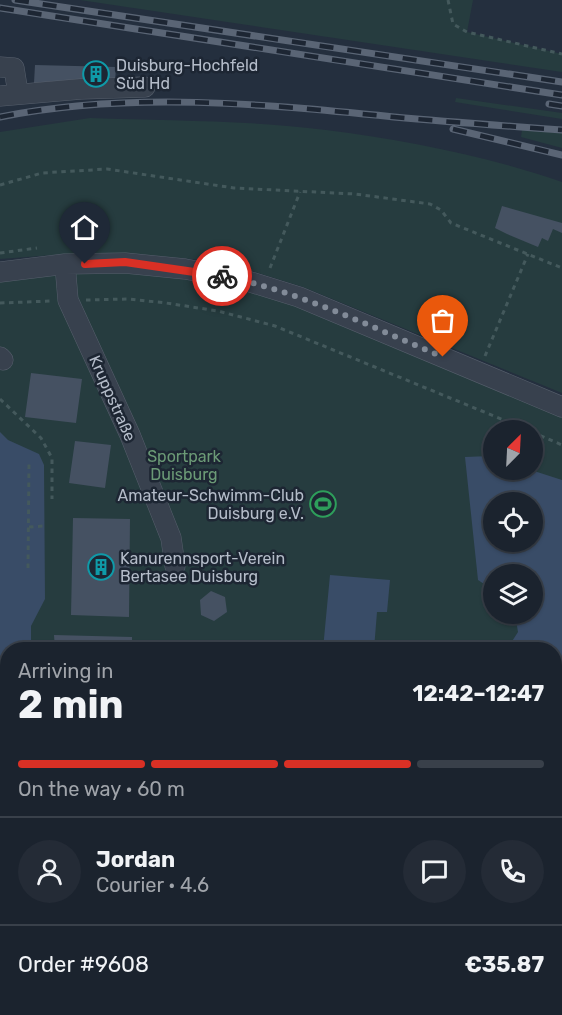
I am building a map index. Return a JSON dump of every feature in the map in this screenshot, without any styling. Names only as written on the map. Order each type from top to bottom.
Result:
[{"type":"street","points":[[0,67],[14,68],[9,94],[145,87]]},
{"type":"street","points":[[0,272],[65,264],[125,262],[185,269],[244,280],[299,297],[562,408]]},
{"type":"street","name":"Kruppstraße","points":[[65,264],[68,300],[130,435],[171,538],[175,566]]},
{"type":"path","points":[[448,0],[453,24],[467,32],[562,54]]},
{"type":"path","points":[[0,184],[42,173],[107,169],[234,189],[355,194],[430,204],[441,210],[451,223],[562,268]]},
{"type":"path","points":[[270,268],[300,192]]},
{"type":"path","points":[[485,356],[528,254]]},
{"type":"path","points":[[0,303],[129,299],[218,310],[275,326],[504,420]]},
{"type":"path","points":[[0,399],[41,438],[52,458],[52,499]]},
{"type":"path","points":[[543,437],[562,445]]},
{"type":"path","points":[[28,568],[29,461]]},
{"type":"path","points":[[29,527],[44,526]]},
{"type":"green space","points":[[80,0],[473,0],[467,32],[562,54],[562,72]]},
{"type":"green space","points":[[456,98],[562,113],[562,119],[455,102]]},
{"type":"green space","points":[[90,118],[238,123],[326,130],[446,150],[505,164],[562,182],[562,393],[303,287],[223,262],[127,253],[67,254],[0,259],[0,132]]},
{"type":"green space","points":[[522,130],[562,133],[562,148],[521,137]]},
{"type":"green space","name":"Sportpark Duisburg","points":[[71,270],[148,273],[249,291],[299,307],[562,417],[562,642],[0,642],[0,280]]},
{"type":"water","points":[[0,432],[8,440],[39,454],[44,465],[45,599],[31,626],[31,642],[0,642]]},
{"type":"water","points":[[483,456],[483,480],[543,480],[543,474],[562,480],[562,642],[512,642],[518,632],[517,624],[543,624],[543,564],[483,564],[483,583],[478,580],[465,457]]},
{"type":"water","points":[[330,575],[390,580],[387,612],[377,612],[375,642],[324,642]]},
{"type":"building","points":[[35,65],[116,67],[115,82],[77,86],[34,83]]},
{"type":"building","points":[[502,206],[562,223],[562,233],[553,229],[548,241],[542,238],[538,247],[507,234],[495,228]]},
{"type":"building","points":[[31,373],[82,379],[76,423],[25,417]]},
{"type":"building","points":[[75,441],[111,445],[105,488],[69,483]]},
{"type":"building","name":"Kanurennsport-Verein Bertasee Duisburg","points":[[73,518],[130,519],[129,617],[71,615]]},
{"type":"building","points":[[211,591],[225,597],[227,612],[214,621],[201,615],[200,600]]},
{"type":"building","points":[[54,635],[132,637],[132,642],[54,642]]},
{"type":"railway","points":[[15,0],[562,82]]},
{"type":"railway","points":[[0,8],[562,95]]},
{"type":"railway","points":[[0,117],[98,104],[197,102],[562,130]]},
{"type":"railway","points":[[549,104],[562,106]]},
{"type":"railway","points":[[453,129],[562,155]]},
{"type":"way so far","points":[[222,276],[244,280],[299,297],[443,357]]},
{"type":"place","name":"Duisburg-Hochfeld Süd Hd","points":[[96,74]]},
{"type":"place","name":"Amateur-Schwimm-Club Duisburg e.V.","points":[[323,504]]},
{"type":"place","name":"Kanurennsport-Verein Bertasee Duisburg","points":[[101,567]]},
{"type":"route","points":[[85,264],[125,262],[222,276]]}]
